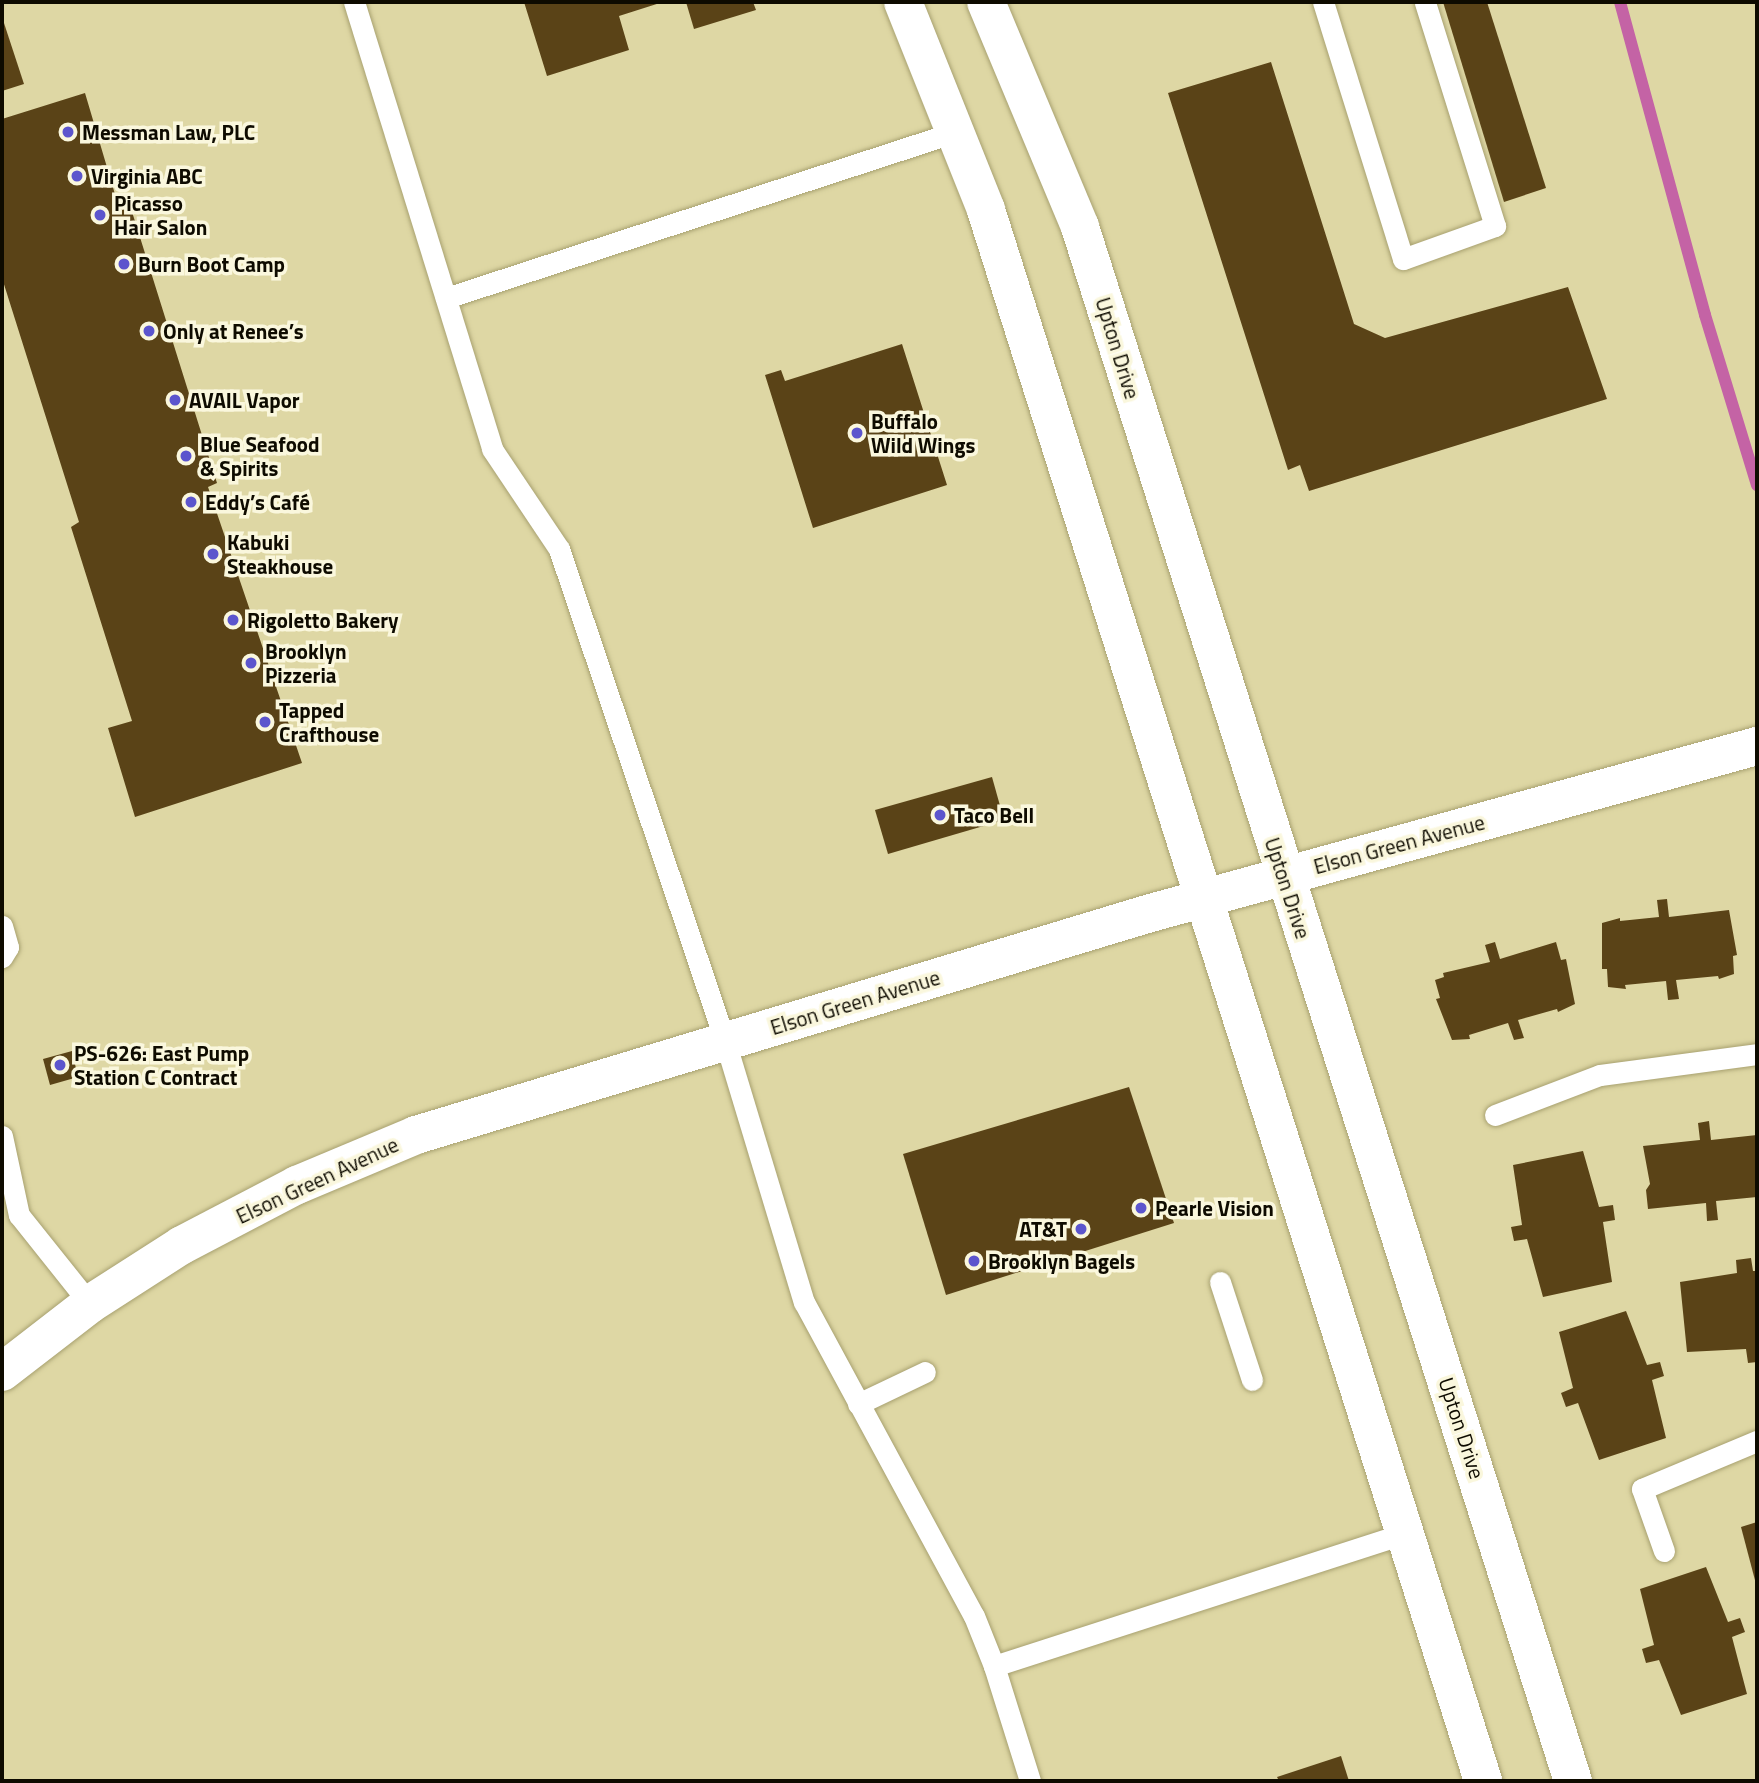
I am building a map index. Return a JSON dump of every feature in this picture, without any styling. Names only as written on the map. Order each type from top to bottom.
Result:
[{"type":"main road","points":[[903,2],[986,210],[1483,1781]]},
{"type":"main road","name":"Upton Drive","points":[[986,2],[1080,227],[1283,876],[1457,1409],[1573,1781]]},
{"type":"main road","name":"Elson Green Avenue","points":[[2,1372],[90,1304],[182,1245],[297,1185],[416,1135],[1147,914],[1757,746]]},
{"type":"lane","points":[[354,2],[492,449],[559,550],[725,1041],[791,1269],[804,1302],[974,1616],[994,1665],[1030,1781]]},
{"type":"lane","points":[[1324,2],[1404,259],[1495,226],[1425,2]]},
{"type":"lane","points":[[446,298],[955,132]]},
{"type":"lane","points":[[2,926],[8,947],[2,957]]},
{"type":"lane","points":[[1494,1115],[1600,1075],[1757,1054]]},
{"type":"lane","points":[[2,1136],[19,1215],[90,1304]]},
{"type":"lane","points":[[1220,1282],[1252,1380]]},
{"type":"lane","points":[[858,1404],[925,1372]]},
{"type":"lane","points":[[1664,1551],[1642,1489],[1757,1441]]},
{"type":"lane","points":[[994,1665],[1405,1533]]},
{"type":"building","points":[[524,2],[663,2],[619,16],[629,50],[547,76]]},
{"type":"building","points":[[686,2],[753,2],[756,10],[694,29]]},
{"type":"building","points":[[1443,2],[1487,2],[1546,188],[1504,202]]},
{"type":"building","points":[[2,17],[24,84],[2,91]]},
{"type":"building","points":[[1271,62],[1354,324],[1385,338],[1568,287],[1607,399],[1309,491],[1300,465],[1288,470],[1168,93]]},
{"type":"building","points":[[85,93],[117,201],[128,199],[217,483],[208,487],[302,763],[135,817],[108,728],[132,721],[71,527],[79,522],[2,278],[2,119]]},
{"type":"building","name":"Buffalo Wild Wings","points":[[902,344],[947,485],[813,528],[765,375],[781,370],[785,381]]},
{"type":"building","name":"Taco Bell","points":[[992,777],[1004,820],[888,854],[875,810]]},
{"type":"building","points":[[1667,899],[1669,917],[1729,910],[1737,955],[1733,956],[1734,974],[1719,979],[1718,976],[1676,980],[1679,999],[1668,1000],[1666,981],[1625,985],[1626,989],[1608,987],[1607,969],[1602,969],[1602,923],[1620,918],[1620,921],[1659,917],[1657,900]]},
{"type":"building","points":[[1495,942],[1500,959],[1556,942],[1561,960],[1566,959],[1575,1004],[1558,1012],[1557,1009],[1518,1020],[1524,1038],[1514,1040],[1508,1023],[1469,1035],[1470,1039],[1452,1040],[1436,999],[1440,998],[1435,980],[1444,977],[1443,973],[1490,962],[1485,945]]},
{"type":"building","name":"PS-626: East Pump Station C Contract","points":[[72,1051],[78,1077],[50,1085],[43,1059]]},
{"type":"building","points":[[1129,1087],[1174,1223],[946,1295],[903,1154]]},
{"type":"building","points":[[1709,1121],[1711,1140],[1757,1135],[1757,1197],[1716,1201],[1718,1220],[1707,1221],[1706,1203],[1648,1209],[1646,1190],[1650,1184],[1643,1146],[1700,1140],[1698,1123]]},
{"type":"building","points":[[1583,1151],[1599,1207],[1613,1205],[1615,1220],[1603,1222],[1612,1282],[1543,1297],[1527,1239],[1514,1241],[1511,1227],[1522,1225],[1513,1165]]},
{"type":"building","points":[[1751,1258],[1753,1271],[1757,1271],[1757,1362],[1748,1363],[1746,1349],[1687,1352],[1680,1282],[1737,1273],[1736,1260]]},
{"type":"building","points":[[1626,1311],[1647,1365],[1660,1362],[1664,1376],[1652,1380],[1666,1438],[1599,1460],[1578,1403],[1566,1407],[1561,1393],[1573,1388],[1559,1332]]},
{"type":"building","points":[[1757,1522],[1757,1584],[1756,1584],[1741,1527]]},
{"type":"building","points":[[1706,1567],[1728,1622],[1740,1618],[1745,1632],[1732,1637],[1747,1694],[1681,1715],[1659,1660],[1646,1663],[1642,1649],[1654,1645],[1640,1589]]},
{"type":"building","points":[[1341,1756],[1349,1781],[1279,1781],[1277,1777]]},
{"type":"waterway","points":[[1620,2],[1705,315],[1757,485]]},
{"type":"place","name":"Messman Law, PLC","points":[[68,132]]},
{"type":"place","name":"Virginia ABC","points":[[77,176]]},
{"type":"place","name":"Picasso Hair Salon","points":[[100,215]]},
{"type":"place","name":"Burn Boot Camp","points":[[124,264]]},
{"type":"place","name":"Only at Renee’s","points":[[149,331]]},
{"type":"place","name":"AVAIL Vapor","points":[[175,400]]},
{"type":"place","name":"Buffalo Wild Wings","points":[[857,433]]},
{"type":"place","name":"Blue Seafood & Spirits","points":[[186,456]]},
{"type":"place","name":"Eddy’s Café","points":[[191,502]]},
{"type":"place","name":"Kabuki Steakhouse","points":[[213,554]]},
{"type":"place","name":"Rigoletto Bakery","points":[[233,620]]},
{"type":"place","name":"Brooklyn Pizzeria","points":[[251,663]]},
{"type":"place","name":"Tapped Crafthouse","points":[[265,722]]},
{"type":"place","name":"Taco Bell","points":[[940,815]]},
{"type":"place","name":"PS-626: East Pump Station C Contract","points":[[60,1065]]},
{"type":"place","name":"Pearle Vision","points":[[1141,1208]]},
{"type":"place","name":"AT&T","points":[[1081,1229]]},
{"type":"place","name":"Brooklyn Bagels","points":[[974,1261]]}]
